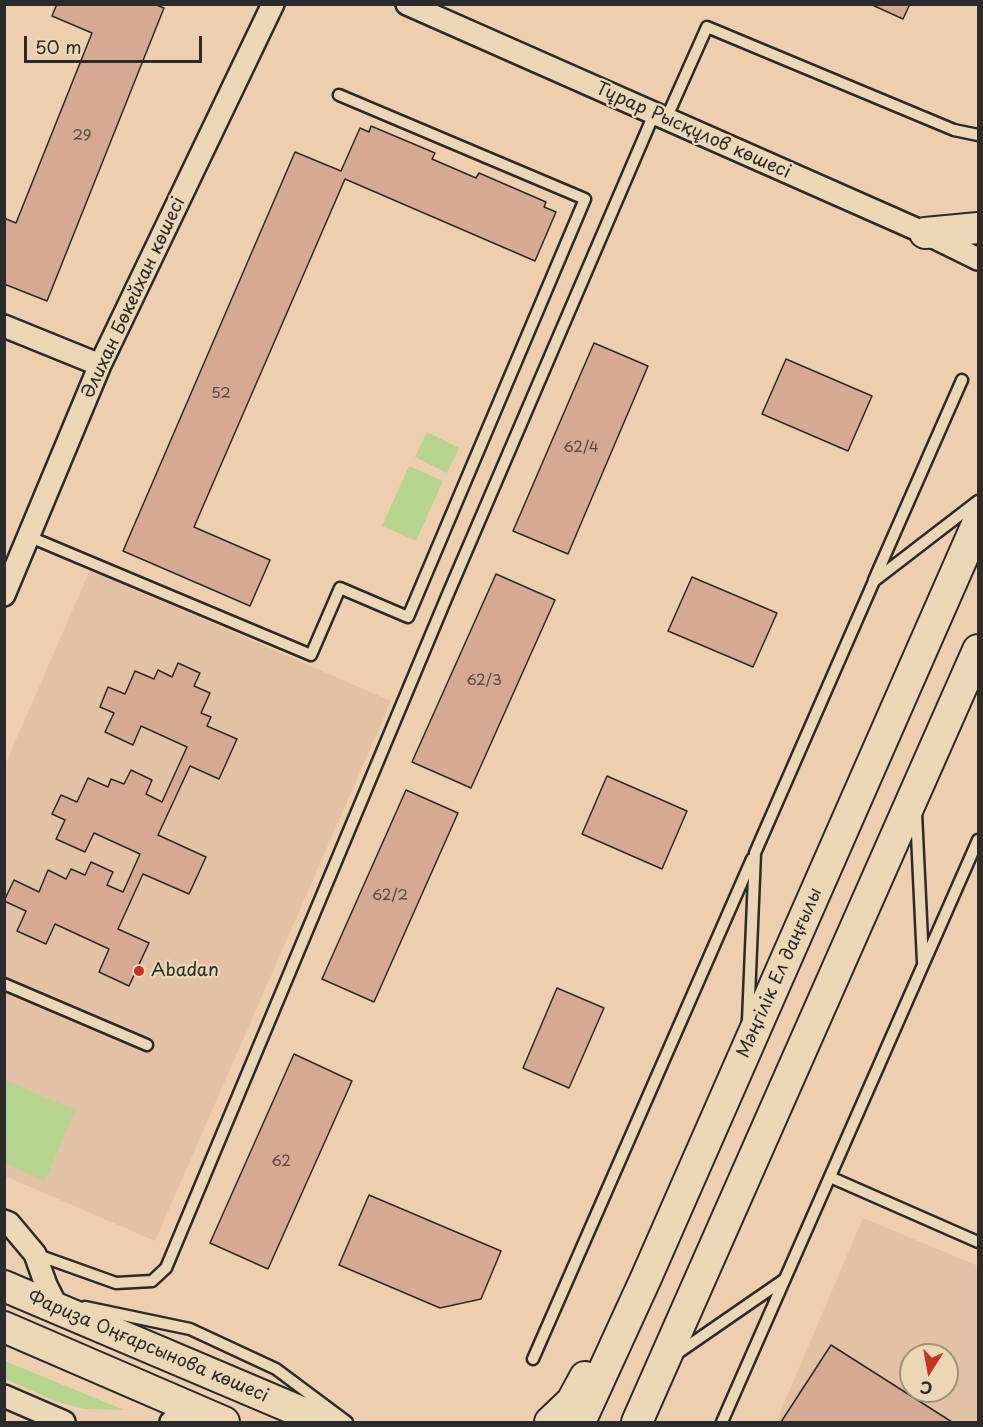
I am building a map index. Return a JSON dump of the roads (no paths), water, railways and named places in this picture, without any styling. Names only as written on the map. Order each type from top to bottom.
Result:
[{"type":"main road","points":[[925,233],[978,228]]},
{"type":"main road","name":"Мәңгілік Ел даңғылы","points":[[580,1422],[646,1278],[978,522]]},
{"type":"main road","points":[[637,1422],[975,659]]},
{"type":"main road","points":[[550,1422],[572,1401],[611,1329],[646,1278]]},
{"type":"main road","name":"Фариза Оңғарсынова көшесі","points":[[14,1290],[56,1304],[326,1422]]},
{"type":"main road","name":"Фариза Оңғарсынова көшесі","points":[[4,1327],[224,1422]]},
{"type":"street","name":"Әлихан Бөкейхан көшесі","points":[[4,595],[100,365],[273,4]]},
{"type":"street","name":"Тұрар Рысқұлов көшесі","points":[[407,4],[925,233],[978,260]]},
{"type":"street","points":[[4,326],[100,365]]},
{"type":"street","points":[[4,1221],[9,1223],[35,1254],[46,1285],[56,1304]]},
{"type":"street","points":[[4,1396],[64,1422]]},
{"type":"street","points":[[171,1422],[182,1420],[201,1422]]},
{"type":"lane","points":[[35,1254],[116,1283],[152,1281],[166,1268],[443,605],[660,117],[707,27],[954,130],[978,135]]},
{"type":"lane","points":[[30,537],[311,655],[339,588],[408,617],[585,199],[339,94]]},
{"type":"lane","points":[[533,1359],[962,380]]},
{"type":"lane","points":[[874,581],[978,501]]},
{"type":"lane","points":[[915,795],[923,965]]},
{"type":"lane","points":[[722,1422],[978,840]]},
{"type":"lane","points":[[747,1048],[755,853]]},
{"type":"lane","points":[[4,984],[147,1045]]},
{"type":"lane","points":[[830,1177],[978,1242]]},
{"type":"lane","points":[[665,1362],[785,1279]]},
{"type":"lane","points":[[56,1304],[190,1329],[276,1369],[347,1422]]},
{"type":"place","name":"Abadan","points":[[139,971]]}]
